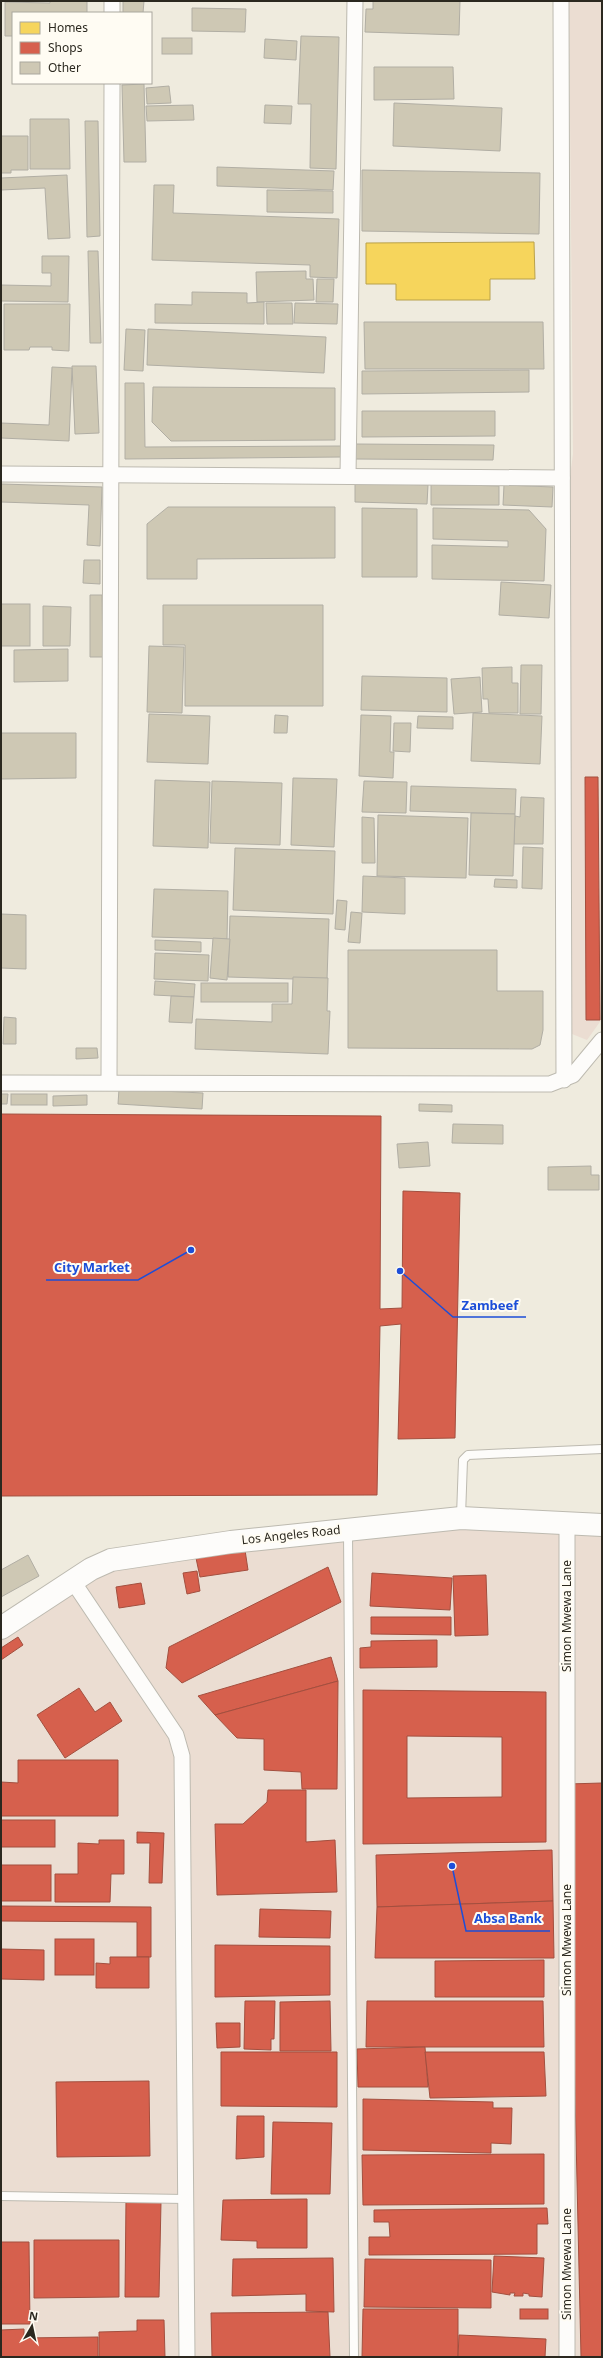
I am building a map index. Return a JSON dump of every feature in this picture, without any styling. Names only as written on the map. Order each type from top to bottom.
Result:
[{"type":"main road","name":"Los Angeles Road","points":[[1,1628],[72,1580],[100,1563],[111,1560],[231,1542],[461,1518],[602,1525]]},
{"type":"street","points":[[112,1],[112,12]]},
{"type":"street","points":[[348,476],[356,1]]},
{"type":"street","points":[[561,1],[564,1080]]},
{"type":"street","points":[[109,1082],[112,84]]},
{"type":"street","points":[[1,474],[562,478]]},
{"type":"street","points":[[1,1083],[550,1084],[564,1080],[573,1075],[602,1040]]},
{"type":"street","name":"Simon Mwewa Lane","points":[[567,1524],[567,2357]]},
{"type":"street","points":[[72,1580],[176,1735],[182,1756],[187,2357]]},
{"type":"lane","points":[[461,1518],[463,1460],[468,1455],[602,1449]]},
{"type":"lane","points":[[348,1529],[354,2357]]},
{"type":"lane","points":[[1,2196],[185,2199]]},
{"type":"shaded area","points":[[569,1],[602,1],[602,1019],[587,1040],[567,1032],[567,499],[573,454]]},
{"type":"shaded area","points":[[449,1520],[602,1526],[602,2357],[1,2357],[1,1631],[106,1564]]},
{"type":"building: Homes","points":[[534,242],[535,279],[490,279],[490,300],[396,300],[396,284],[366,284],[366,243]]},
{"type":"building: Shops","points":[[585,777],[598,777],[600,1020],[586,1020]]},
{"type":"building: Shops","points":[[1,1114],[381,1116],[380,1309],[402,1308],[403,1191],[460,1193],[455,1438],[398,1439],[401,1324],[380,1326],[377,1495],[1,1496]]},
{"type":"building: Shops","points":[[245,1550],[248,1570],[200,1577],[196,1558]]},
{"type":"building: Shops","points":[[328,1567],[341,1602],[182,1683],[166,1668],[169,1647]]},
{"type":"building: Shops","points":[[197,1571],[200,1591],[187,1594],[183,1573]]},
{"type":"building: Shops","points":[[372,1573],[452,1578],[450,1610],[370,1606]]},
{"type":"building: Shops","points":[[486,1575],[488,1635],[455,1636],[453,1576]]},
{"type":"building: Shops","points":[[141,1583],[145,1604],[119,1608],[116,1587]]},
{"type":"building: Shops","points":[[371,1617],[451,1617],[451,1635],[371,1634]]},
{"type":"building: Shops","points":[[18,1637],[23,1645],[1,1660],[1,1648]]},
{"type":"building: Shops","points":[[437,1640],[437,1667],[360,1668],[360,1648],[371,1647],[371,1641]]},
{"type":"building: Shops","points":[[331,1657],[338,1681],[215,1715],[198,1696]]},
{"type":"building: Shops","points":[[338,1681],[337,1789],[302,1789],[301,1772],[264,1770],[264,1739],[237,1738],[215,1715]]},
{"type":"building: Shops","points":[[79,1688],[95,1712],[110,1702],[122,1721],[65,1758],[37,1715]]},
{"type":"building: Shops","points":[[363,1690],[546,1692],[546,1842],[363,1844]],"holes":[[[407,1736],[502,1737],[502,1797],[407,1798]]]},
{"type":"building: Shops","points":[[18,1760],[118,1760],[118,1816],[1,1816],[1,1782],[18,1783]]},
{"type":"building: Shops","points":[[602,1783],[602,2357],[581,2357],[568,1784]]},
{"type":"building: Shops","points":[[268,1790],[306,1790],[306,1842],[335,1840],[337,1892],[217,1895],[215,1824],[243,1824],[267,1802]]},
{"type":"building: Shops","points":[[1,1820],[55,1820],[55,1847],[1,1847]]},
{"type":"building: Shops","points":[[137,1832],[164,1833],[162,1883],[149,1883],[150,1843],[137,1843]]},
{"type":"building: Shops","points":[[99,1840],[124,1840],[124,1874],[111,1874],[110,1902],[55,1902],[55,1874],[78,1874],[78,1843],[99,1844]]},
{"type":"building: Shops","points":[[552,1850],[553,1901],[377,1907],[376,1855]]},
{"type":"building: Shops","points":[[1,1865],[51,1865],[51,1901],[1,1901]]},
{"type":"building: Shops","points":[[553,1901],[554,1958],[375,1958],[377,1907]]},
{"type":"building: Shops","points":[[1,1906],[151,1907],[151,1957],[137,1957],[137,1922],[1,1921]]},
{"type":"building: Shops","points":[[260,1909],[331,1911],[330,1938],[259,1937]]},
{"type":"building: Shops","points":[[55,1939],[94,1939],[94,1975],[55,1975]]},
{"type":"building: Shops","points":[[215,1945],[330,1946],[330,1995],[215,1997]]},
{"type":"building: Shops","points":[[1,1949],[44,1950],[44,1980],[1,1979]]},
{"type":"building: Shops","points":[[110,1957],[149,1957],[149,1988],[96,1988],[96,1963],[110,1964]]},
{"type":"building: Shops","points":[[544,1960],[544,1997],[435,1997],[435,1961]]},
{"type":"building: Shops","points":[[245,2001],[275,2001],[274,2039],[271,2039],[271,2050],[244,2049]]},
{"type":"building: Shops","points":[[330,2001],[331,2051],[280,2051],[280,2002]]},
{"type":"building: Shops","points":[[367,2001],[543,2001],[544,2047],[366,2047]]},
{"type":"building: Shops","points":[[216,2023],[240,2023],[240,2047],[217,2048]]},
{"type":"building: Shops","points":[[425,2047],[428,2087],[358,2087],[357,2049]]},
{"type":"building: Shops","points":[[221,2052],[337,2052],[337,2107],[221,2106]]},
{"type":"building: Shops","points":[[425,2052],[544,2052],[546,2096],[430,2098]]},
{"type":"building: Shops","points":[[149,2081],[150,2156],[57,2157],[56,2082]]},
{"type":"building: Shops","points":[[363,2099],[493,2102],[493,2108],[512,2108],[511,2144],[491,2143],[491,2153],[363,2150]]},
{"type":"building: Shops","points":[[237,2116],[264,2116],[264,2157],[236,2159]]},
{"type":"building: Shops","points":[[273,2122],[332,2123],[330,2194],[271,2194]]},
{"type":"building: Shops","points":[[544,2154],[544,2204],[363,2205],[362,2155]]},
{"type":"building: Shops","points":[[126,2199],[161,2202],[159,2297],[125,2297]]},
{"type":"building: Shops","points":[[307,2199],[307,2248],[257,2248],[257,2241],[221,2240],[223,2200]]},
{"type":"building: Shops","points":[[547,2208],[548,2224],[537,2224],[537,2254],[369,2255],[369,2237],[390,2237],[389,2222],[374,2222],[374,2210]]},
{"type":"building: Shops","points":[[34,2240],[119,2240],[119,2297],[34,2298]]},
{"type":"building: Shops","points":[[1,2242],[29,2242],[30,2324],[1,2324]]},
{"type":"building: Shops","points":[[494,2256],[544,2258],[542,2297],[529,2296],[529,2294],[523,2293],[523,2296],[514,2296],[515,2293],[510,2293],[510,2295],[492,2292]]},
{"type":"building: Shops","points":[[333,2258],[334,2312],[306,2311],[306,2294],[232,2296],[233,2259]]},
{"type":"building: Shops","points":[[365,2259],[491,2260],[491,2308],[364,2307]]},
{"type":"building: Shops","points":[[363,2309],[458,2309],[458,2357],[362,2357]]},
{"type":"building: Shops","points":[[520,2309],[548,2309],[548,2319],[520,2319]]},
{"type":"building: Shops","points":[[328,2312],[330,2357],[212,2357],[211,2313]]},
{"type":"building: Shops","points":[[137,2320],[164,2320],[165,2357],[99,2357],[99,2332],[137,2331]]},
{"type":"building: Shops","points":[[24,2329],[24,2338],[98,2337],[98,2357],[1,2357],[1,2330]]},
{"type":"building: Shops","points":[[459,2335],[546,2339],[545,2357],[458,2357]]},
{"type":"building: Other","points":[[50,1],[87,1],[87,12],[12,12],[12,36],[5,36],[5,2],[50,3]]},
{"type":"building: Other","points":[[123,1],[144,1],[143,12],[123,12]]},
{"type":"building: Other","points":[[373,1],[460,1],[459,35],[365,32],[366,9],[373,9]]},
{"type":"building: Other","points":[[192,8],[246,9],[245,32],[192,31]]},
{"type":"building: Other","points":[[301,36],[339,37],[336,169],[310,168],[311,104],[298,104]]},
{"type":"building: Other","points":[[162,38],[192,38],[192,54],[162,54]]},
{"type":"building: Other","points":[[265,39],[297,41],[296,60],[264,58]]},
{"type":"building: Other","points":[[374,67],[453,67],[454,99],[374,100]]},
{"type":"building: Other","points":[[144,84],[146,162],[124,162],[122,85]]},
{"type":"building: Other","points":[[169,86],[171,103],[147,104],[146,88]]},
{"type":"building: Other","points":[[394,103],[502,108],[500,151],[393,146]]},
{"type":"building: Other","points":[[193,105],[194,120],[147,121],[146,106]]},
{"type":"building: Other","points":[[265,105],[292,106],[291,124],[264,123]]},
{"type":"building: Other","points":[[30,119],[69,119],[70,169],[30,169]]},
{"type":"building: Other","points":[[85,121],[98,121],[100,236],[87,237]]},
{"type":"building: Other","points":[[1,136],[28,136],[28,170],[11,170],[11,173],[1,173]]},
{"type":"building: Other","points":[[217,167],[334,171],[333,190],[217,186]]},
{"type":"building: Other","points":[[362,170],[540,173],[539,234],[362,231]]},
{"type":"building: Other","points":[[67,175],[70,238],[48,239],[45,188],[1,190],[1,178]]},
{"type":"building: Other","points":[[154,185],[174,185],[173,213],[339,219],[337,278],[310,277],[310,265],[152,260]]},
{"type":"building: Other","points":[[267,190],[333,191],[333,213],[267,212]]},
{"type":"building: Other","points":[[88,251],[98,251],[101,343],[90,343]]},
{"type":"building: Other","points":[[42,256],[69,256],[68,302],[1,301],[1,285],[51,286],[51,273],[42,273]]},
{"type":"building: Other","points":[[306,271],[306,279],[313,279],[314,300],[257,302],[256,272]]},
{"type":"building: Other","points":[[317,279],[334,279],[333,302],[316,302]]},
{"type":"building: Other","points":[[192,292],[247,293],[247,303],[264,302],[264,324],[155,323],[155,304],[192,305]]},
{"type":"building: Other","points":[[266,303],[292,303],[293,324],[267,324]]},
{"type":"building: Other","points":[[295,303],[338,304],[337,324],[294,323]]},
{"type":"building: Other","points":[[4,304],[70,304],[69,351],[52,350],[52,347],[30,347],[29,350],[4,350]]},
{"type":"building: Other","points":[[364,322],[543,322],[544,369],[365,369]]},
{"type":"building: Other","points":[[126,329],[145,330],[143,371],[124,370]]},
{"type":"building: Other","points":[[148,329],[326,337],[324,373],[147,365]]},
{"type":"building: Other","points":[[72,366],[96,366],[99,433],[75,434]]},
{"type":"building: Other","points":[[52,367],[72,368],[69,441],[1,438],[1,423],[49,425]]},
{"type":"building: Other","points":[[529,370],[529,392],[362,394],[362,371]]},
{"type":"building: Other","points":[[125,383],[144,383],[145,447],[341,446],[342,457],[125,459]]},
{"type":"building: Other","points":[[153,387],[335,388],[335,440],[171,441],[152,422]]},
{"type":"building: Other","points":[[362,411],[495,411],[495,436],[362,437]]},
{"type":"building: Other","points":[[355,444],[494,445],[493,460],[355,459]]},
{"type":"building: Other","points":[[355,483],[428,485],[427,504],[355,502]]},
{"type":"building: Other","points":[[1,484],[102,487],[100,546],[87,545],[89,505],[1,502]]},
{"type":"building: Other","points":[[431,484],[499,486],[499,505],[431,505]]},
{"type":"building: Other","points":[[504,485],[553,487],[552,507],[503,505]]},
{"type":"building: Other","points":[[168,507],[335,507],[335,558],[197,559],[197,579],[147,579],[147,524]]},
{"type":"building: Other","points":[[362,508],[417,509],[417,577],[362,577]]},
{"type":"building: Other","points":[[433,508],[529,510],[546,529],[544,581],[432,579],[432,545],[508,547],[508,541],[433,539]]},
{"type":"building: Other","points":[[84,560],[100,560],[100,584],[83,583]]},
{"type":"building: Other","points":[[501,582],[551,585],[549,618],[499,615]]},
{"type":"building: Other","points":[[90,595],[102,595],[103,657],[90,657]]},
{"type":"building: Other","points":[[1,604],[30,604],[30,646],[1,646]]},
{"type":"building: Other","points":[[163,605],[323,605],[323,706],[185,706],[185,645],[163,645]]},
{"type":"building: Other","points":[[43,606],[71,607],[70,646],[43,646]]},
{"type":"building: Other","points":[[149,646],[184,647],[182,713],[147,712]]},
{"type":"building: Other","points":[[68,649],[68,681],[14,682],[14,650]]},
{"type":"building: Other","points":[[521,665],[542,665],[541,714],[520,714]]},
{"type":"building: Other","points":[[512,667],[512,683],[518,683],[518,713],[489,713],[488,699],[483,699],[482,668]]},
{"type":"building: Other","points":[[362,676],[447,678],[447,712],[361,710]]},
{"type":"building: Other","points":[[480,677],[482,712],[454,714],[451,679]]},
{"type":"building: Other","points":[[473,713],[542,716],[540,764],[471,761]]},
{"type":"building: Other","points":[[149,714],[210,716],[208,764],[147,762]]},
{"type":"building: Other","points":[[275,715],[288,716],[287,733],[274,733]]},
{"type":"building: Other","points":[[361,715],[391,716],[390,752],[394,752],[393,778],[359,776]]},
{"type":"building: Other","points":[[418,716],[453,717],[453,729],[417,728]]},
{"type":"building: Other","points":[[394,723],[411,723],[410,752],[393,751]]},
{"type":"building: Other","points":[[1,733],[76,733],[76,778],[1,779]]},
{"type":"building: Other","points":[[293,778],[337,779],[334,847],[291,845]]},
{"type":"building: Other","points":[[155,780],[210,782],[208,848],[153,846]]},
{"type":"building: Other","points":[[212,781],[282,783],[280,845],[210,843]]},
{"type":"building: Other","points":[[364,781],[407,782],[406,813],[362,812]]},
{"type":"building: Other","points":[[411,786],[516,789],[515,814],[410,811]]},
{"type":"building: Other","points":[[521,797],[544,798],[543,844],[514,844],[515,816],[520,817]]},
{"type":"building: Other","points":[[471,813],[515,814],[513,876],[469,875]]},
{"type":"building: Other","points":[[378,815],[468,818],[466,878],[377,876]]},
{"type":"building: Other","points":[[362,817],[374,818],[375,863],[362,863]]},
{"type":"building: Other","points":[[523,847],[543,848],[542,889],[522,888]]},
{"type":"building: Other","points":[[235,848],[335,851],[333,914],[233,910]]},
{"type":"building: Other","points":[[363,876],[405,878],[405,914],[362,912]]},
{"type":"building: Other","points":[[495,879],[517,880],[517,888],[494,887]]},
{"type":"building: Other","points":[[154,889],[228,891],[227,939],[152,937]]},
{"type":"building: Other","points":[[337,900],[347,901],[345,930],[335,929]]},
{"type":"building: Other","points":[[351,912],[362,913],[360,943],[348,942]]},
{"type":"building: Other","points":[[1,914],[26,915],[26,969],[1,968]]},
{"type":"building: Other","points":[[230,916],[329,919],[327,980],[228,977]]},
{"type":"building: Other","points":[[213,938],[230,939],[227,980],[210,978]]},
{"type":"building: Other","points":[[155,940],[201,942],[201,952],[155,950]]},
{"type":"building: Other","points":[[348,950],[497,950],[497,991],[543,991],[543,1030],[540,1045],[532,1049],[348,1048]]},
{"type":"building: Other","points":[[155,953],[209,955],[208,981],[154,979]]},
{"type":"building: Other","points":[[293,977],[328,978],[327,1011],[330,1011],[328,1054],[195,1049],[196,1019],[272,1022],[272,1004],[292,1004]]},
{"type":"building: Other","points":[[155,981],[195,984],[194,997],[154,995]]},
{"type":"building: Other","points":[[201,983],[288,983],[288,1002],[201,1002]]},
{"type":"building: Other","points":[[171,996],[194,997],[192,1023],[169,1022]]},
{"type":"building: Other","points":[[4,1017],[16,1018],[16,1044],[3,1044]]},
{"type":"building: Other","points":[[76,1048],[97,1048],[98,1058],[76,1059]]},
{"type":"building: Other","points":[[119,1089],[203,1093],[202,1109],[118,1104]]},
{"type":"building: Other","points":[[1,1094],[8,1094],[7,1104],[1,1104]]},
{"type":"building: Other","points":[[11,1094],[47,1094],[47,1105],[11,1105]]},
{"type":"building: Other","points":[[87,1095],[87,1105],[53,1106],[53,1096]]},
{"type":"building: Other","points":[[419,1104],[452,1105],[452,1112],[419,1111]]},
{"type":"building: Other","points":[[453,1124],[503,1125],[503,1144],[452,1143]]},
{"type":"building: Other","points":[[428,1142],[430,1166],[399,1168],[397,1144]]},
{"type":"building: Other","points":[[591,1166],[591,1175],[599,1175],[599,1190],[548,1190],[548,1167]]},
{"type":"building: Other","points":[[28,1555],[39,1576],[1,1597],[1,1570]]},
{"type":"place","name":"City Market","points":[[191,1250]]},
{"type":"place","name":"Zambeef","points":[[400,1271]]},
{"type":"place","name":"Absa Bank","points":[[452,1866]]}]
